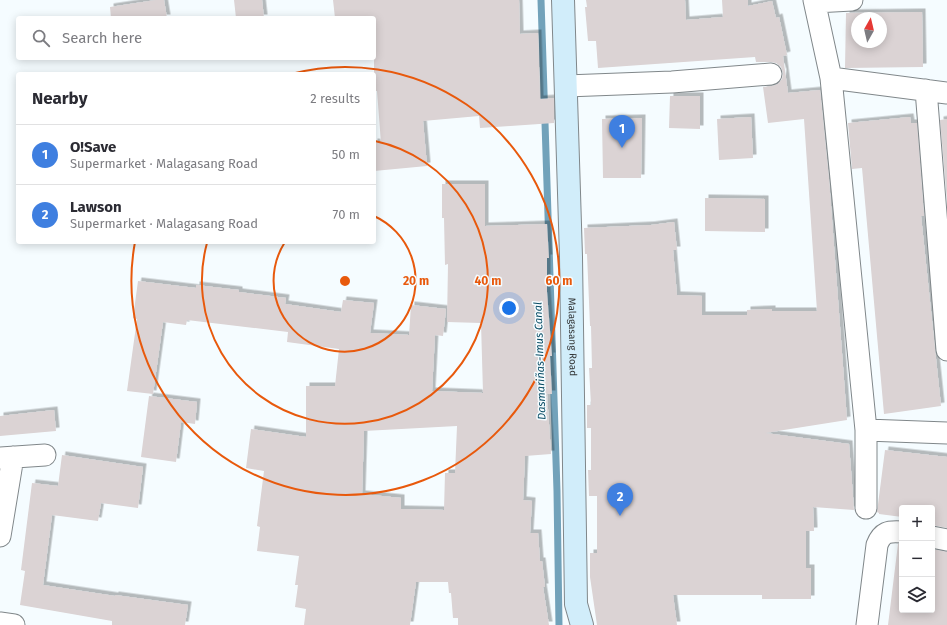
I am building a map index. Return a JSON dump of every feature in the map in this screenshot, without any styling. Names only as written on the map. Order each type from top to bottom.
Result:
[{"type":"main road","name":"Malagasang Road","points":[[563,0],[571,257],[576,604],[582,625]]},
{"type":"street","points":[[852,0],[814,1],[831,78],[866,430],[866,508]]},
{"type":"street","points":[[566,86],[672,82],[771,74]]},
{"type":"street","points":[[831,78],[947,93]]},
{"type":"street","points":[[926,90],[947,350]]},
{"type":"street","points":[[866,430],[947,433]]},
{"type":"street","points":[[0,536],[6,458],[45,455]]},
{"type":"street","points":[[867,625],[877,545],[880,537],[888,532],[899,532]]},
{"type":"street","points":[[935,538],[947,540]]},
{"type":"street","points":[[0,623],[14,625]]},
{"type":"building","points":[[164,0],[167,16],[111,16],[110,7]]},
{"type":"building","points":[[234,0],[262,0],[264,16],[236,16]]},
{"type":"building","points":[[333,0],[519,0],[520,34],[538,33],[540,99],[554,98],[554,123],[480,128],[479,116],[423,121],[427,166],[376,171],[376,142],[381,143],[376,91],[376,72],[374,72],[374,60],[376,60],[376,16],[335,16]]},
{"type":"building","points":[[586,0],[685,0],[686,20],[723,17],[722,0],[748,0],[748,6],[772,1],[776,18],[779,17],[787,55],[783,56],[788,93],[820,90],[829,179],[847,420],[765,433],[849,444],[854,510],[813,507],[814,531],[806,531],[806,568],[811,568],[811,599],[762,599],[762,595],[673,595],[677,625],[597,625],[590,577],[590,553],[597,553],[597,496],[589,496],[588,470],[591,470],[591,428],[587,428],[587,405],[591,405],[589,368],[592,368],[587,254],[585,254],[584,228],[651,225],[674,222],[677,250],[673,250],[677,295],[702,296],[702,315],[747,315],[747,310],[772,309],[772,311],[817,311],[804,119],[768,123],[763,87],[778,84],[782,79],[783,73],[781,67],[776,63],[756,62],[755,57],[598,68],[596,41],[588,41],[585,7],[587,7]]},
{"type":"building","points":[[887,12],[922,12],[923,67],[845,68],[846,13],[851,13],[851,48],[887,48]]},
{"type":"building","points":[[670,96],[700,96],[700,129],[669,128]]},
{"type":"building","points":[[751,117],[753,158],[719,160],[717,119]]},
{"type":"building","points":[[910,117],[911,123],[917,123],[924,216],[921,216],[941,406],[884,414],[862,168],[852,169],[848,123]]},
{"type":"building","points":[[642,118],[641,178],[603,178],[602,119]]},
{"type":"building","points":[[947,119],[947,201],[940,120]]},
{"type":"building","points":[[442,184],[485,184],[485,226],[547,224],[549,258],[547,258],[547,292],[552,356],[550,356],[552,394],[547,394],[551,454],[525,456],[523,500],[532,501],[530,533],[538,533],[540,561],[542,561],[545,587],[543,587],[549,625],[458,625],[458,618],[453,618],[451,593],[449,593],[448,582],[416,582],[410,625],[304,625],[306,609],[295,607],[298,585],[295,585],[299,556],[257,551],[260,527],[257,526],[264,471],[246,468],[251,429],[306,437],[306,386],[335,386],[339,349],[287,342],[288,332],[187,320],[186,325],[163,322],[153,394],[127,391],[137,319],[133,318],[138,281],[196,288],[196,285],[239,290],[239,292],[286,298],[285,304],[341,312],[343,300],[374,303],[370,333],[409,335],[411,305],[446,309],[443,336],[435,335],[432,391],[483,393],[481,323],[447,322],[448,264],[445,265],[444,218],[442,218]],"holes":[[[457,426],[455,473],[445,473],[444,510],[401,509],[401,498],[362,494],[364,431]]]},
{"type":"building","points":[[705,198],[765,199],[765,232],[705,231]]},
{"type":"building","points":[[149,396],[197,402],[195,424],[181,422],[176,462],[141,457]]},
{"type":"building","points":[[54,410],[56,431],[0,436],[0,416]]},
{"type":"building","points":[[885,450],[947,457],[947,528],[935,526],[935,505],[899,505],[899,517],[879,514],[877,512]]},
{"type":"building","points":[[62,455],[143,467],[138,508],[101,503],[98,521],[52,515],[43,585],[188,605],[185,625],[112,625],[112,621],[20,605],[25,571],[21,570],[32,483],[58,486]]},
{"type":"building","points":[[898,544],[899,613],[935,613],[935,550],[947,552],[947,625],[888,625]]},
{"type":"waterway","name":"Dasmariñas-Imus Canal","points":[[541,0],[557,491],[559,625]]},
{"type":"place","name":"O!Save","points":[[622,148]]},
{"type":"place","name":"Lawson","points":[[620,516]]}]
